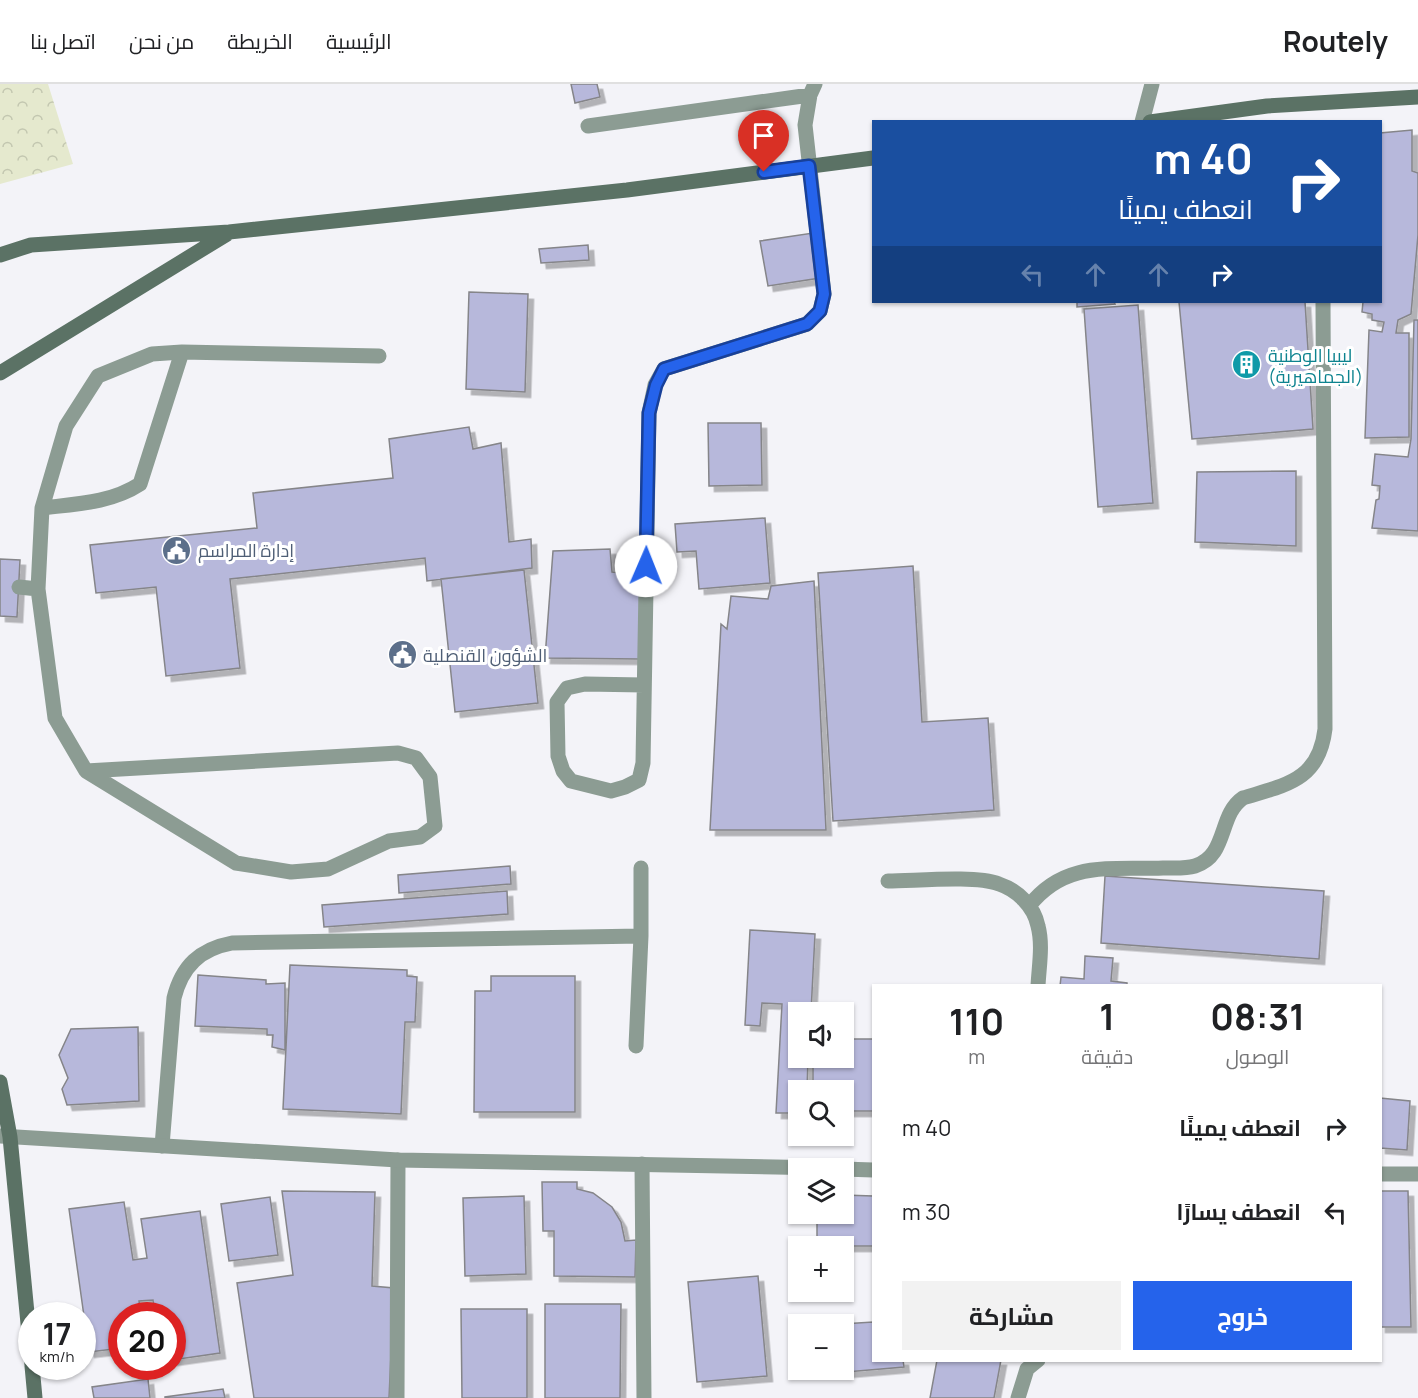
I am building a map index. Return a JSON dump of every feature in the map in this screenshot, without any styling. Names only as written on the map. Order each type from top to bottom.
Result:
[{"type":"main road","points":[[1165,120],[1267,106],[1418,97]]},
{"type":"main road","points":[[0,255],[31,245],[229,232],[627,190],[872,158]]},
{"type":"main road","points":[[0,373],[229,232]]},
{"type":"main road","points":[[0,1082],[24,1302]]},
{"type":"main road","points":[[33,1380],[35,1398]]},
{"type":"street","points":[[1143,120],[1152,84]]},
{"type":"street","points":[[588,126],[813,89],[805,125],[824,294],[820,311],[807,324],[664,369],[656,385],[649,413],[643,763],[639,780],[625,788],[611,790],[571,781],[563,771],[558,756],[557,702],[567,688],[585,684],[644,685]]},
{"type":"street","points":[[1029,906],[1040,892],[1069,874],[1086,871],[1186,867],[1203,862],[1216,849],[1236,802],[1293,782],[1313,765],[1319,754],[1325,729],[1323,303]]},
{"type":"street","points":[[42,508],[89,503],[125,494],[140,484],[182,352]]},
{"type":"street","points":[[86,771],[398,753],[417,758],[429,777],[435,826],[420,837],[389,841],[328,869],[291,872],[236,862],[86,771],[55,718],[38,589],[42,508],[66,426],[98,376],[152,354],[182,352],[379,356]]},
{"type":"street","points":[[19,587],[38,589]]},
{"type":"street","points":[[636,1046],[641,936],[641,868]]},
{"type":"street","points":[[888,881],[978,880],[998,883],[1016,892],[1029,906],[1038,924],[1040,944],[1038,984]]},
{"type":"street","points":[[162,1146],[174,998],[184,971],[205,951],[232,943],[641,936]]},
{"type":"street","points":[[5,1136],[398,1160],[788,1167]]},
{"type":"street","points":[[398,1160],[398,1398]]},
{"type":"street","points":[[642,1164],[644,1398]]},
{"type":"street","points":[[854,1169],[872,1170]]},
{"type":"street","points":[[1382,1173],[1418,1174]]},
{"type":"street","points":[[1018,1398],[1027,1369],[1036,1362]]},
{"type":"green space","points":[[0,84],[48,84],[73,164],[0,184]]},
{"type":"building","points":[[571,84],[597,84],[600,97],[575,103]]},
{"type":"building","points":[[1412,130],[1412,171],[1418,173],[1418,235],[1411,314],[1398,320],[1396,333],[1409,333],[1409,437],[1365,438],[1369,330],[1382,332],[1384,322],[1372,320],[1372,314],[1362,312],[1363,303],[1382,303],[1382,133]]},
{"type":"building","points":[[813,233],[820,278],[768,286],[760,241]]},
{"type":"building","points":[[588,245],[589,260],[541,263],[539,249]]},
{"type":"building","points":[[469,292],[528,294],[525,392],[466,389]]},
{"type":"building","points":[[1077,303],[1115,304],[1077,307]]},
{"type":"building","name":"ليبيا الوطنية (الجماهيرية)","points":[[1179,303],[1305,303],[1313,429],[1192,439]]},
{"type":"building","points":[[1138,305],[1153,503],[1098,507],[1084,309]]},
{"type":"building","points":[[1414,320],[1418,320],[1418,531],[1372,528],[1380,486],[1372,485],[1375,454],[1408,457],[1411,439]]},
{"type":"building","points":[[708,423],[761,423],[762,485],[709,486]]},
{"type":"building","points":[[469,427],[473,449],[501,443],[509,542],[531,539],[532,568],[427,581],[425,558],[230,579],[240,668],[166,676],[156,587],[96,593],[90,545],[257,528],[253,493],[393,478],[389,439]]},
{"type":"building","points":[[1296,471],[1296,546],[1195,542],[1197,472]]},
{"type":"building","points":[[765,518],[770,583],[699,589],[696,551],[677,552],[675,524]]},
{"type":"building","points":[[610,549],[612,572],[642,575],[640,659],[545,658],[553,551]]},
{"type":"building","points":[[0,559],[20,560],[17,617],[0,616]]},
{"type":"building","points":[[913,566],[922,722],[988,718],[994,810],[833,821],[818,573]]},
{"type":"building","points":[[524,570],[538,703],[455,712],[441,579]]},
{"type":"building","points":[[814,581],[826,830],[710,830],[721,624],[727,629],[731,596],[768,599],[771,586]]},
{"type":"building","points":[[510,866],[511,884],[399,893],[398,875]]},
{"type":"building","points":[[1105,876],[1324,891],[1319,959],[1101,943]]},
{"type":"building","points":[[507,891],[508,914],[324,927],[322,905]]},
{"type":"building","points":[[750,930],[815,934],[812,1002],[788,1002],[788,1068],[808,1068],[807,1080],[788,1080],[788,1113],[776,1113],[782,1004],[762,1003],[760,1026],[745,1025]]},
{"type":"building","points":[[1085,956],[1113,958],[1111,981],[1127,984],[1060,984],[1061,977],[1084,979]]},
{"type":"building","points":[[290,965],[407,970],[407,976],[417,977],[415,1022],[405,1022],[401,1114],[283,1109]]},
{"type":"building","points":[[198,975],[266,980],[266,984],[285,983],[285,1050],[272,1047],[273,1035],[267,1035],[267,1029],[195,1026]]},
{"type":"building","points":[[491,976],[575,976],[575,1112],[474,1112],[475,991],[491,991]]},
{"type":"building","points":[[138,1027],[139,1101],[67,1105],[62,1089],[68,1078],[59,1055],[71,1029]]},
{"type":"building","points":[[854,1039],[872,1039],[872,1111],[854,1111],[854,1080],[813,1080],[813,1068],[854,1068]]},
{"type":"building","points":[[1382,1098],[1410,1101],[1407,1150],[1382,1148]]},
{"type":"building","points":[[542,1182],[577,1182],[577,1189],[593,1193],[612,1207],[621,1222],[625,1241],[636,1240],[635,1277],[554,1276],[554,1231],[543,1231]]},
{"type":"building","points":[[282,1191],[375,1192],[372,1286],[394,1288],[389,1398],[254,1398],[237,1283],[293,1275]]},
{"type":"building","points":[[1382,1191],[1408,1191],[1411,1327],[1382,1327]]},
{"type":"building","points":[[854,1195],[872,1196],[872,1246],[854,1246],[854,1236],[817,1236],[817,1224],[854,1224]]},
{"type":"building","points":[[524,1196],[526,1274],[465,1276],[463,1198]]},
{"type":"building","points":[[270,1197],[278,1255],[229,1261],[221,1204]]},
{"type":"building","points":[[124,1202],[133,1260],[147,1258],[141,1219],[200,1211],[220,1353],[186,1358],[186,1302],[153,1302],[153,1300],[108,1302],[108,1350],[96,1351],[96,1302],[82,1302],[69,1209]]},
{"type":"building","points":[[758,1276],[767,1376],[697,1382],[688,1282]]},
{"type":"building","points":[[545,1304],[621,1304],[620,1398],[545,1398]]},
{"type":"building","points":[[461,1309],[527,1309],[527,1398],[462,1398]]},
{"type":"building","points":[[872,1322],[872,1362],[903,1362],[904,1367],[854,1371],[854,1323]]},
{"type":"building","points":[[937,1362],[1001,1362],[994,1398],[930,1398]]},
{"type":"building","points":[[148,1380],[150,1398],[94,1398],[92,1387]]},
{"type":"building","points":[[223,1389],[225,1398],[165,1398],[165,1397]]},
{"type":"place","name":"ليبيا الوطنية (الجماهيرية)","points":[[1247,365]]},
{"type":"place","name":"إدارة المراسم","points":[[177,550]]},
{"type":"place","name":"الشؤون القنصلية","points":[[402,655]]},
{"type":"route","points":[[646,566],[649,413],[656,385],[664,369],[807,324],[820,311],[824,294],[809,166],[764,172]]}]
